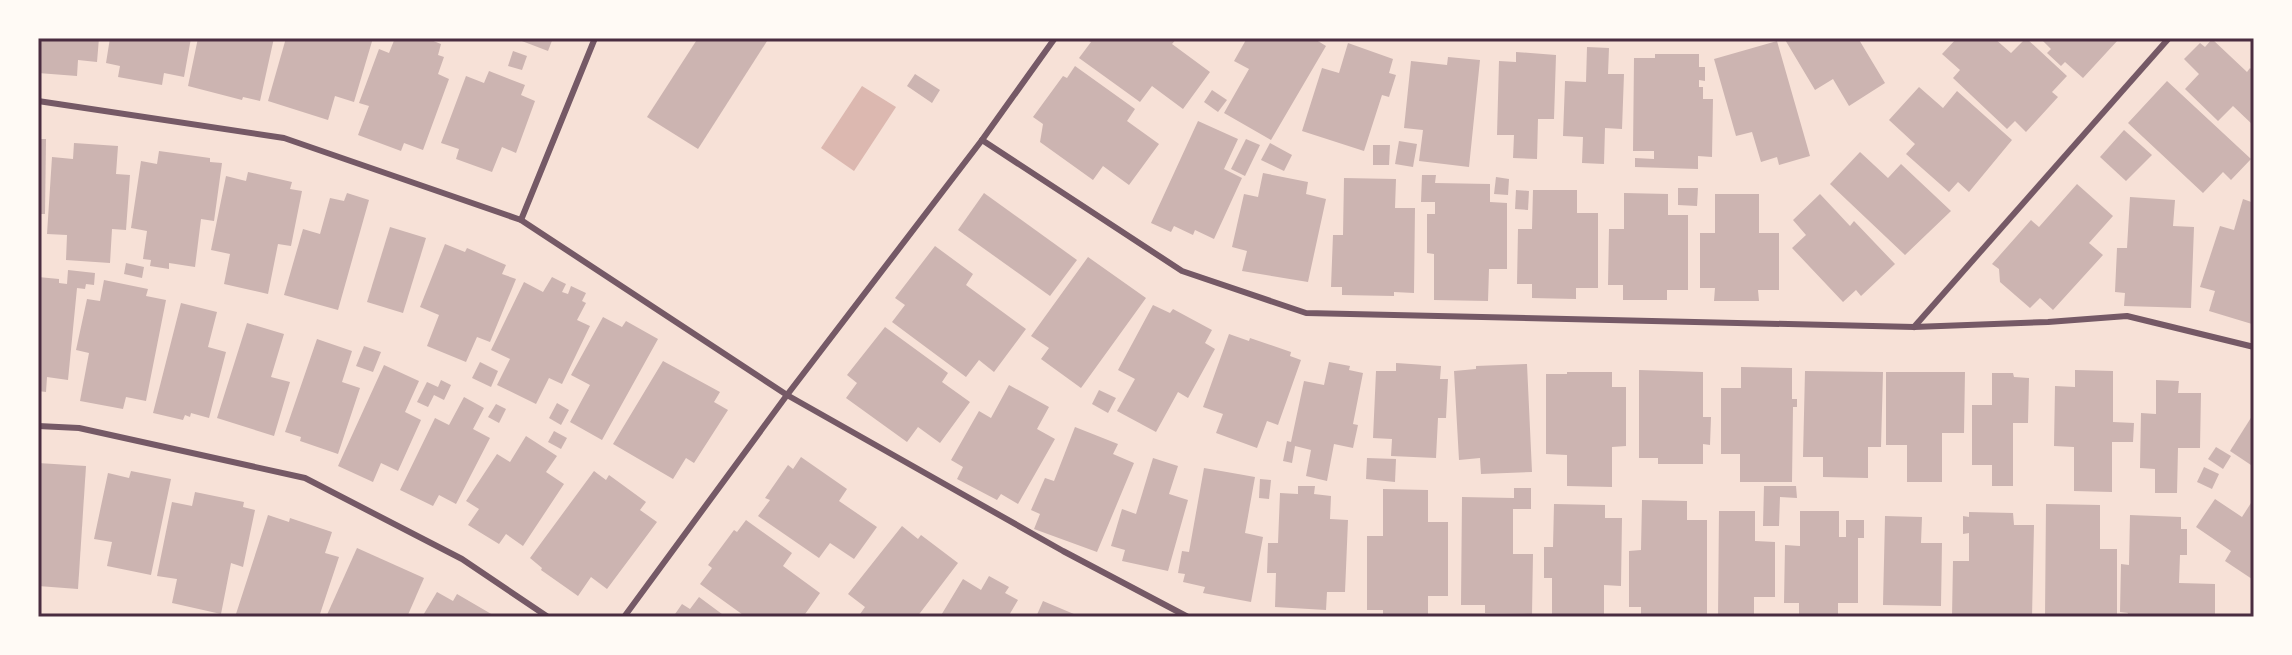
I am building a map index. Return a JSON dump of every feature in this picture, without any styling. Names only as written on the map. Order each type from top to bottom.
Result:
[{"type":"lane","points":[[521,220],[595,38]]},
{"type":"lane","points":[[624,617],[1055,38]]},
{"type":"lane","points":[[1914,327],[2169,38]]},
{"type":"lane","points":[[38,101],[284,138],[521,220],[787,395],[1063,551],[1188,617]]},
{"type":"lane","points":[[982,140],[1182,271],[1306,313],[1914,327],[2127,316],[2254,347]]},
{"type":"lane","points":[[38,426],[79,428],[305,478],[462,559],[548,617]]},
{"type":"shaded area","points":[[862,86],[896,107],[854,171],[821,148]]},
{"type":"building","points":[[38,38],[99,38],[97,62],[78,60],[77,76],[38,73]]},
{"type":"building","points":[[110,38],[191,38],[184,77],[164,73],[162,85],[118,77],[120,66],[106,63]]},
{"type":"building","points":[[198,38],[274,38],[260,101],[243,97],[242,100],[188,86]]},
{"type":"building","points":[[286,38],[373,38],[354,102],[335,96],[328,120],[268,101]]},
{"type":"building","points":[[395,38],[426,38],[441,44],[438,55],[444,57],[438,74],[449,79],[423,150],[404,143],[401,151],[358,135],[369,106],[359,103],[379,49],[389,53]]},
{"type":"building","points":[[514,38],[553,38],[548,51]]},
{"type":"building","points":[[698,38],[769,38],[698,149],[647,117]]},
{"type":"building","points":[[1177,38],[1172,44],[1210,72],[1183,109],[1152,86],[1140,102],[1079,58],[1091,42],[1087,40]]},
{"type":"building","points":[[1247,38],[1313,38],[1326,46],[1271,140],[1224,113],[1249,69],[1234,61]]},
{"type":"building","points":[[1784,38],[1858,38],[1885,83],[1849,106],[1833,79],[1815,90]]},
{"type":"building","points":[[1957,38],[1994,38],[2011,53],[2026,38],[2067,76],[2052,92],[2058,97],[2026,132],[2015,121],[2007,129],[1953,78],[1960,70],[1942,54]]},
{"type":"building","points":[[2040,38],[2118,40],[2083,78],[2065,62],[2061,66],[2047,53],[2051,49]]},
{"type":"building","points":[[2212,39],[2247,72],[2250,68],[2254,72],[2254,126],[2233,106],[2218,121],[2185,89],[2199,74],[2184,59],[2200,43],[2205,47]]},
{"type":"building","points":[[1777,41],[1810,156],[1779,165],[1777,157],[1761,162],[1752,132],[1736,136],[1714,59]]},
{"type":"building","points":[[1348,43],[1393,59],[1389,73],[1396,75],[1389,97],[1382,95],[1364,151],[1302,131],[1322,68],[1339,73]]},
{"type":"building","points":[[1587,47],[1609,48],[1608,74],[1624,74],[1622,129],[1605,128],[1604,164],[1582,163],[1583,137],[1563,136],[1565,81],[1586,82]]},
{"type":"building","points":[[513,51],[527,56],[522,70],[508,66]]},
{"type":"building","points":[[1516,52],[1556,55],[1554,119],[1538,119],[1537,159],[1513,158],[1514,135],[1497,135],[1499,61],[1516,62]]},
{"type":"building","points":[[1655,54],[1699,54],[1699,67],[1705,67],[1705,81],[1699,80],[1699,87],[1703,87],[1703,99],[1713,99],[1712,157],[1698,156],[1698,169],[1635,167],[1635,158],[1654,159],[1654,151],[1633,151],[1634,58],[1655,58]]},
{"type":"building","points":[[1448,57],[1480,60],[1469,167],[1419,161],[1423,130],[1404,128],[1411,61],[1447,65]]},
{"type":"building","points":[[1075,66],[1135,109],[1127,121],[1159,144],[1129,185],[1103,166],[1093,180],[1040,142],[1043,124],[1033,117],[1063,76],[1067,78]]},
{"type":"building","points":[[489,71],[525,85],[521,95],[535,101],[516,153],[502,147],[492,172],[456,159],[459,149],[441,143],[466,76],[484,83]]},
{"type":"building","points":[[915,74],[940,90],[932,103],[907,86]]},
{"type":"building","points":[[2167,81],[2251,159],[2231,180],[2223,172],[2203,193],[2128,123]]},
{"type":"building","points":[[1919,87],[1943,108],[1957,91],[2012,140],[1969,192],[1958,182],[1949,192],[1906,154],[1915,144],[1889,120]]},
{"type":"building","points":[[1212,90],[1227,100],[1218,112],[1204,102]]},
{"type":"building","points":[[1198,121],[1238,139],[1224,169],[1242,178],[1214,239],[1195,230],[1193,235],[1174,226],[1171,232],[1151,223]]},
{"type":"building","points":[[2124,130],[2152,155],[2126,181],[2100,157]]},
{"type":"building","points":[[38,139],[46,139],[45,214],[38,214]]},
{"type":"building","points":[[1246,139],[1260,145],[1245,176],[1231,169]]},
{"type":"building","points":[[1399,141],[1417,144],[1413,167],[1395,164]]},
{"type":"building","points":[[74,143],[118,146],[116,174],[130,175],[126,230],[112,229],[110,263],[66,260],[67,235],[47,234],[52,157],[73,159]]},
{"type":"building","points":[[1270,143],[1292,155],[1284,171],[1261,160]]},
{"type":"building","points":[[1373,145],[1390,145],[1389,165],[1373,165]]},
{"type":"building","points":[[159,151],[210,158],[210,162],[222,163],[214,221],[201,219],[195,267],[169,263],[169,269],[150,266],[151,260],[143,259],[147,231],[131,228],[141,161],[157,164]]},
{"type":"building","points":[[1860,152],[1888,178],[1901,164],[1951,211],[1905,255],[1830,184]]},
{"type":"building","points":[[248,172],[292,182],[290,189],[302,191],[291,246],[278,244],[268,294],[224,284],[230,254],[211,250],[226,176],[246,181]]},
{"type":"building","points":[[1263,173],[1308,182],[1306,194],[1326,199],[1308,282],[1242,271],[1247,251],[1232,247],[1244,194],[1258,197]]},
{"type":"building","points":[[1422,175],[1436,175],[1435,183],[1490,184],[1490,202],[1507,203],[1507,269],[1489,269],[1488,301],[1434,300],[1434,254],[1427,253],[1427,214],[1435,214],[1435,202],[1421,202]]},
{"type":"building","points":[[1496,177],[1509,179],[1508,195],[1494,194]]},
{"type":"building","points":[[1344,178],[1396,179],[1395,208],[1415,208],[1414,293],[1394,292],[1394,296],[1342,295],[1342,287],[1331,287],[1333,235],[1343,235]]},
{"type":"building","points":[[2077,184],[2113,216],[2089,243],[2103,255],[2053,310],[2040,298],[2030,308],[2000,282],[1999,269],[1992,264],[2031,220],[2039,227]]},
{"type":"building","points":[[1678,188],[1698,188],[1697,206],[1678,205]]},
{"type":"building","points":[[1516,190],[1529,191],[1528,210],[1515,209]]},
{"type":"building","points":[[1533,190],[1577,190],[1577,213],[1598,213],[1598,288],[1576,288],[1576,299],[1532,298],[1532,284],[1517,284],[1518,229],[1532,229]]},
{"type":"building","points":[[347,193],[369,200],[338,310],[284,295],[303,229],[320,234],[330,198],[344,201]]},
{"type":"building","points":[[984,193],[1077,260],[1050,296],[958,230]]},
{"type":"building","points":[[1624,193],[1668,194],[1668,215],[1688,215],[1688,290],[1667,290],[1667,300],[1623,300],[1623,285],[1608,285],[1609,229],[1624,229]]},
{"type":"building","points":[[1715,194],[1759,194],[1759,233],[1779,233],[1779,290],[1758,290],[1759,301],[1714,301],[1715,288],[1700,288],[1700,233],[1715,233]]},
{"type":"building","points":[[1820,194],[1850,226],[1854,221],[1895,264],[1861,296],[1856,290],[1843,302],[1792,248],[1806,235],[1793,220]]},
{"type":"building","points":[[2130,197],[2175,200],[2173,226],[2194,227],[2191,308],[2124,306],[2125,293],[2115,292],[2117,248],[2127,248]]},
{"type":"building","points":[[2243,199],[2254,203],[2252,324],[2209,311],[2215,291],[2200,287],[2220,226],[2234,230]]},
{"type":"building","points":[[390,227],[426,238],[403,313],[367,302]]},
{"type":"building","points":[[445,244],[465,252],[467,248],[506,265],[502,274],[516,279],[490,342],[477,337],[466,362],[427,346],[439,315],[420,307]]},
{"type":"building","points":[[935,246],[973,274],[966,285],[1026,329],[994,372],[979,360],[966,377],[892,322],[905,305],[895,298]]},
{"type":"building","points":[[1088,257],[1146,298],[1081,388],[1041,359],[1049,348],[1031,336]]},
{"type":"building","points":[[126,263],[144,267],[142,278],[124,274]]},
{"type":"building","points":[[68,270],[95,273],[94,285],[77,288],[68,380],[47,377],[46,392],[38,391],[38,277],[59,279],[59,283],[67,284]]},
{"type":"building","points":[[552,277],[566,284],[562,292],[568,294],[571,286],[586,293],[582,301],[586,303],[577,320],[590,326],[562,384],[549,378],[536,404],[497,385],[510,359],[491,350],[524,282],[543,292]]},
{"type":"building","points":[[104,280],[148,289],[146,296],[166,300],[146,401],[126,397],[123,409],[80,401],[89,353],[76,350],[87,299],[100,301]]},
{"type":"building","points":[[181,303],[217,312],[208,347],[226,352],[209,418],[191,413],[190,417],[185,415],[183,420],[153,413]]},
{"type":"building","points":[[1153,305],[1170,313],[1173,309],[1212,330],[1205,343],[1215,349],[1188,398],[1178,392],[1156,432],[1117,411],[1135,379],[1118,370]]},
{"type":"building","points":[[603,317],[622,327],[626,321],[658,339],[602,440],[570,422],[590,385],[571,375]]},
{"type":"building","points":[[247,323],[284,334],[271,377],[290,382],[274,436],[217,418]]},
{"type":"building","points":[[885,327],[948,373],[942,382],[970,402],[940,443],[918,427],[907,442],[846,398],[857,383],[847,375]]},
{"type":"building","points":[[1229,334],[1291,352],[1290,356],[1301,360],[1278,425],[1267,421],[1257,448],[1216,433],[1223,414],[1203,407]]},
{"type":"building","points":[[317,339],[352,351],[342,382],[360,388],[338,454],[300,441],[301,437],[285,432]]},
{"type":"building","points":[[364,346],[381,352],[373,372],[356,366]]},
{"type":"building","points":[[663,361],[720,392],[714,402],[728,410],[694,463],[686,458],[673,479],[613,444]]},
{"type":"building","points":[[480,362],[498,371],[491,387],[472,378]]},
{"type":"building","points":[[1329,362],[1350,366],[1349,370],[1363,373],[1353,424],[1358,425],[1353,448],[1334,444],[1327,481],[1306,476],[1311,450],[1295,446],[1292,463],[1283,461],[1287,441],[1291,442],[1304,381],[1324,385]]},
{"type":"building","points":[[1396,363],[1441,366],[1440,379],[1448,379],[1446,418],[1438,418],[1436,458],[1391,456],[1392,439],[1373,438],[1376,371],[1396,371]]},
{"type":"building","points":[[1527,364],[1532,472],[1481,474],[1480,458],[1459,460],[1454,371],[1476,369],[1476,366]]},
{"type":"building","points":[[384,365],[419,381],[405,412],[421,420],[398,471],[381,463],[373,482],[338,466]]},
{"type":"building","points":[[1741,367],[1792,368],[1792,399],[1797,399],[1797,407],[1793,407],[1792,482],[1740,482],[1740,454],[1721,454],[1721,388],[1741,388]]},
{"type":"building","points":[[1639,370],[1703,372],[1703,417],[1711,417],[1710,445],[1703,444],[1703,464],[1658,464],[1658,458],[1639,458]]},
{"type":"building","points":[[2075,370],[2113,371],[2113,422],[2134,423],[2133,442],[2112,442],[2112,492],[2074,491],[2074,447],[2054,446],[2055,386],[2075,387]]},
{"type":"building","points":[[1805,371],[1883,372],[1881,447],[1868,447],[1868,478],[1823,477],[1823,457],[1803,457]]},
{"type":"building","points":[[1612,372],[1612,387],[1626,387],[1626,446],[1612,447],[1612,487],[1567,486],[1567,455],[1546,454],[1546,374]]},
{"type":"building","points":[[1886,372],[1965,372],[1964,433],[1942,433],[1942,482],[1907,482],[1907,445],[1886,445]]},
{"type":"building","points":[[1992,373],[2013,373],[2014,377],[2029,378],[2028,423],[2013,423],[2013,486],[1992,486],[1992,465],[1972,465],[1972,405],[1992,405]]},
{"type":"building","points":[[441,380],[451,385],[444,400],[434,395],[428,407],[417,402],[427,382],[438,387]]},
{"type":"building","points":[[2156,380],[2179,381],[2178,393],[2201,393],[2200,448],[2178,448],[2177,493],[2155,493],[2155,469],[2140,468],[2141,413],[2156,414]]},
{"type":"building","points":[[1009,385],[1049,407],[1037,429],[1055,439],[1018,504],[1001,494],[997,500],[957,479],[963,467],[951,460],[979,411],[991,418]]},
{"type":"building","points":[[1099,390],[1116,398],[1108,413],[1092,404]]},
{"type":"building","points":[[464,397],[484,408],[473,429],[490,438],[456,504],[439,495],[433,506],[400,490],[435,418],[449,425]]},
{"type":"building","points":[[557,403],[569,410],[561,425],[549,418]]},
{"type":"building","points":[[496,404],[506,409],[499,423],[488,417]]},
{"type":"building","points":[[2254,413],[2254,467],[2230,451]]},
{"type":"building","points":[[1075,427],[1118,444],[1113,454],[1134,463],[1097,552],[1034,529],[1040,514],[1031,510],[1045,478],[1054,481]]},
{"type":"building","points":[[554,431],[567,438],[561,449],[548,442]]},
{"type":"building","points":[[526,436],[557,456],[546,472],[564,484],[523,546],[506,534],[499,544],[468,525],[479,509],[466,501],[497,454],[510,462]]},
{"type":"building","points":[[2216,447],[2231,456],[2223,469],[2208,459]]},
{"type":"building","points":[[801,457],[847,489],[839,501],[877,527],[854,559],[830,543],[819,558],[758,516],[770,500],[765,498],[788,465],[793,469]]},
{"type":"building","points":[[1153,458],[1178,466],[1169,494],[1188,500],[1168,571],[1122,561],[1125,550],[1111,546],[1122,509],[1136,514]]},
{"type":"building","points":[[1367,458],[1396,459],[1395,482],[1366,479]]},
{"type":"building","points":[[38,463],[86,466],[78,589],[38,586]]},
{"type":"building","points":[[2204,467],[2219,474],[2212,489],[2197,482]]},
{"type":"building","points":[[1204,468],[1255,477],[1245,533],[1263,537],[1251,602],[1203,593],[1205,587],[1183,582],[1185,574],[1178,573],[1182,551],[1189,552]]},
{"type":"building","points":[[131,471],[171,479],[151,575],[107,566],[112,542],[94,539],[108,473],[129,478]]},
{"type":"building","points":[[594,471],[606,480],[609,475],[646,502],[640,510],[657,522],[607,589],[591,577],[578,596],[541,570],[530,558]]},
{"type":"building","points":[[1260,479],[1271,480],[1269,499],[1259,498]]},
{"type":"building","points":[[1298,486],[1315,486],[1314,494],[1331,496],[1330,519],[1348,520],[1345,592],[1327,592],[1326,610],[1275,607],[1276,573],[1267,573],[1268,543],[1278,543],[1280,493],[1298,494]]},
{"type":"building","points":[[1764,486],[1796,486],[1797,498],[1780,497],[1779,526],[1763,526]]},
{"type":"building","points":[[1514,488],[1531,488],[1531,509],[1513,509],[1513,554],[1533,554],[1532,614],[1485,613],[1485,605],[1461,605],[1462,497],[1514,498]]},
{"type":"building","points":[[1383,489],[1428,490],[1428,522],[1448,522],[1448,596],[1428,596],[1428,614],[1383,614],[1383,610],[1367,610],[1367,536],[1383,536]]},
{"type":"building","points":[[195,492],[244,502],[243,507],[255,510],[243,567],[231,563],[221,614],[172,603],[177,579],[157,576],[172,502],[192,506]]},
{"type":"building","points":[[2215,499],[2242,517],[2251,503],[2254,505],[2252,579],[2225,561],[2231,551],[2196,527]]},
{"type":"building","points":[[1642,500],[1687,501],[1687,520],[1707,520],[1707,614],[1641,616],[1641,607],[1629,607],[1629,551],[1641,550]]},
{"type":"building","points":[[1554,504],[1605,505],[1605,518],[1622,518],[1621,586],[1604,585],[1604,617],[1552,617],[1552,578],[1544,578],[1544,547],[1553,547]]},
{"type":"building","points":[[2046,504],[2100,505],[2100,549],[2117,549],[2117,617],[2045,617]]},
{"type":"building","points":[[1719,511],[1755,511],[1755,541],[1775,542],[1775,597],[1754,597],[1754,617],[1718,617]]},
{"type":"building","points":[[1800,511],[1839,511],[1839,537],[1846,537],[1846,520],[1864,520],[1864,538],[1858,538],[1858,603],[1838,603],[1838,617],[1799,617],[1799,603],[1784,603],[1785,545],[1800,546]]},
{"type":"building","points":[[1969,512],[2013,513],[2014,525],[2034,525],[2032,617],[1952,617],[1953,561],[1969,561],[1969,533],[1963,534],[1963,516],[1969,517]]},
{"type":"building","points":[[268,515],[289,522],[290,518],[332,532],[325,553],[339,557],[319,617],[246,617],[236,614]]},
{"type":"building","points":[[2130,515],[2181,517],[2181,529],[2187,529],[2187,555],[2180,555],[2179,583],[2215,584],[2215,617],[2127,617],[2128,613],[2120,612],[2121,564],[2129,565]]},
{"type":"building","points":[[1885,516],[1922,517],[1921,543],[1942,543],[1941,606],[1883,605]]},
{"type":"building","points":[[746,520],[792,553],[783,566],[820,593],[803,617],[778,617],[773,614],[771,617],[746,617],[700,584],[712,568],[708,565],[734,530],[737,532]]},
{"type":"building","points":[[902,526],[918,539],[921,535],[958,563],[917,617],[858,617],[865,607],[848,594]]},
{"type":"building","points":[[357,548],[424,578],[407,617],[326,617]]},
{"type":"building","points":[[989,576],[1009,587],[1005,593],[1018,600],[1008,617],[940,617],[963,579],[981,590]]},
{"type":"building","points":[[437,592],[453,601],[457,594],[493,615],[422,617]]},
{"type":"building","points":[[699,597],[726,617],[673,617],[682,604],[690,609]]},
{"type":"building","points":[[1043,601],[1081,617],[1036,617]]}]
